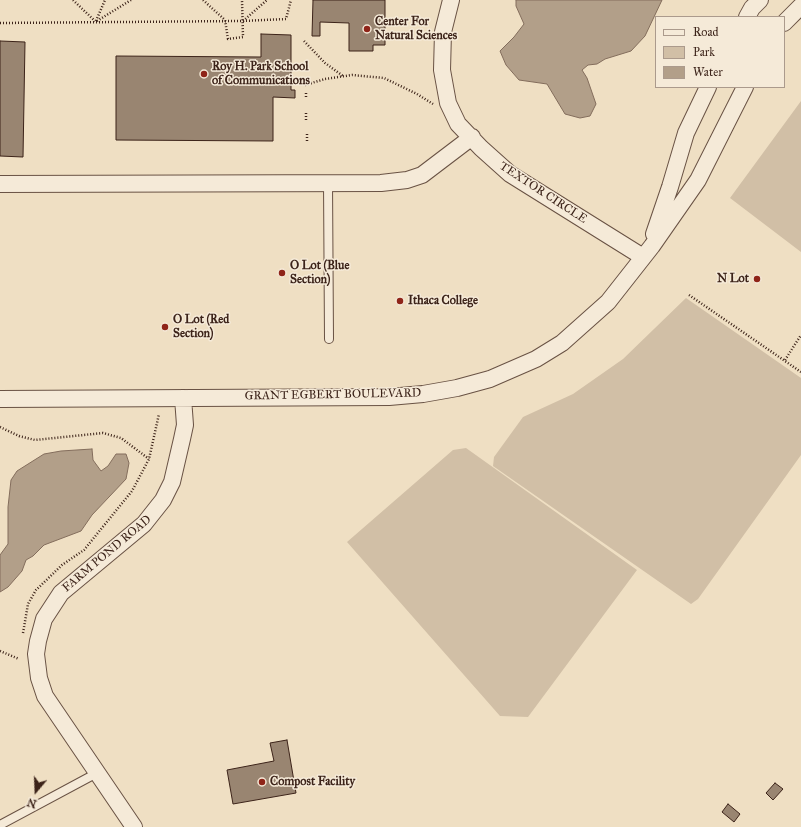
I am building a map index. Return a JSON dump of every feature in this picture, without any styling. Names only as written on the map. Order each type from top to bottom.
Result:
[{"type":"street","name":"TEXTOR CIRCLE","points":[[451,0],[443,32],[442,70],[448,103],[458,124],[481,148],[510,174],[643,257]]},
{"type":"street","points":[[748,16],[752,8],[760,0]]},
{"type":"street","points":[[785,22],[801,6]]},
{"type":"street","name":"GRANT EGBERT BOULEVARD","points":[[643,257],[659,219],[686,133],[708,88]]},
{"type":"street","name":"GRANT EGBERT BOULEVARD","points":[[0,399],[389,397],[430,393],[490,379],[536,359],[562,343],[608,302],[643,257],[698,180],[744,88]]},
{"type":"street","points":[[0,184],[380,183],[407,180],[422,175],[472,137]]},
{"type":"street","name":"FARM POND ROAD","points":[[134,827],[50,705],[39,678],[36,654],[40,630],[54,600],[144,524],[158,509],[168,492],[176,466],[185,425],[183,398]]},
{"type":"lane","points":[[328,182],[329,339]]},
{"type":"lane","points":[[0,825],[97,773]]},
{"type":"path","points":[[73,0],[96,22]]},
{"type":"path","points":[[96,22],[105,0]]},
{"type":"path","points":[[96,22],[131,0]]},
{"type":"path","points":[[203,0],[225,20],[228,39],[243,37],[242,0]]},
{"type":"path","points":[[242,21],[267,0]]},
{"type":"path","points":[[0,23],[242,21],[286,19],[291,0]]},
{"type":"path","points":[[304,41],[325,63],[343,76]]},
{"type":"path","points":[[305,84],[352,75],[384,78],[417,94],[437,106]]},
{"type":"path","points":[[306,93],[306,99]]},
{"type":"path","points":[[306,113],[306,120]]},
{"type":"path","points":[[307,134],[307,141]]},
{"type":"path","points":[[689,295],[801,372]]},
{"type":"path","points":[[785,360],[801,335]]},
{"type":"path","points":[[22,640],[28,604],[36,590],[62,565],[84,550],[103,529],[132,491],[149,459],[163,398]]},
{"type":"path","points":[[0,426],[19,436],[35,440],[103,433],[121,438],[149,459]]},
{"type":"path","points":[[0,651],[38,669]]},
{"type":"path","points":[[19,659],[20,652]]},
{"type":"green space","points":[[801,101],[801,252],[730,198]]},
{"type":"green space","points":[[686,298],[801,378],[801,455],[698,599],[691,604],[493,466],[494,457],[523,417],[573,394],[623,359]]},
{"type":"green space","points":[[466,448],[637,570],[528,717],[500,716],[347,542],[453,450]]},
{"type":"water","points":[[516,0],[662,0],[645,36],[631,51],[605,59],[597,64],[588,65],[582,70],[587,78],[596,104],[590,116],[580,118],[565,114],[547,84],[519,80],[506,65],[500,51],[524,24],[516,6]]},
{"type":"water","points":[[92,449],[93,460],[101,471],[108,466],[116,454],[126,454],[129,463],[126,479],[92,515],[81,531],[44,545],[33,556],[26,560],[22,571],[8,587],[0,592],[0,555],[8,544],[8,507],[11,480],[17,471],[44,454],[61,451]]},
{"type":"building","name":"Center For Natural Sciences","points":[[313,0],[385,0],[385,45],[373,45],[373,51],[349,51],[349,23],[320,22],[320,36],[312,36]]},
{"type":"building","name":"Roy H. Park School of Communications","points":[[261,34],[291,35],[291,90],[295,90],[295,98],[273,97],[273,141],[116,140],[116,56],[261,57]]},
{"type":"building","points":[[0,41],[25,42],[23,157],[0,156]]},
{"type":"building","name":"Compost Facility","points":[[287,740],[296,793],[233,804],[227,770],[274,761],[270,743]]},
{"type":"building","points":[[775,783],[783,789],[773,800],[766,793]]},
{"type":"building","points":[[728,804],[740,814],[734,822],[722,812]]},
{"type":"place","name":"Center For Natural Sciences","points":[[367,29]]},
{"type":"place","name":"Roy H. Park School of Communications","points":[[204,74]]},
{"type":"place","name":"O Lot (Blue Section)","points":[[282,273]]},
{"type":"place","name":"N Lot","points":[[757,279]]},
{"type":"place","name":"Ithaca College","points":[[400,301]]},
{"type":"place","name":"O Lot (Red Section)","points":[[165,327]]},
{"type":"place","name":"Compost Facility","points":[[262,782]]}]
